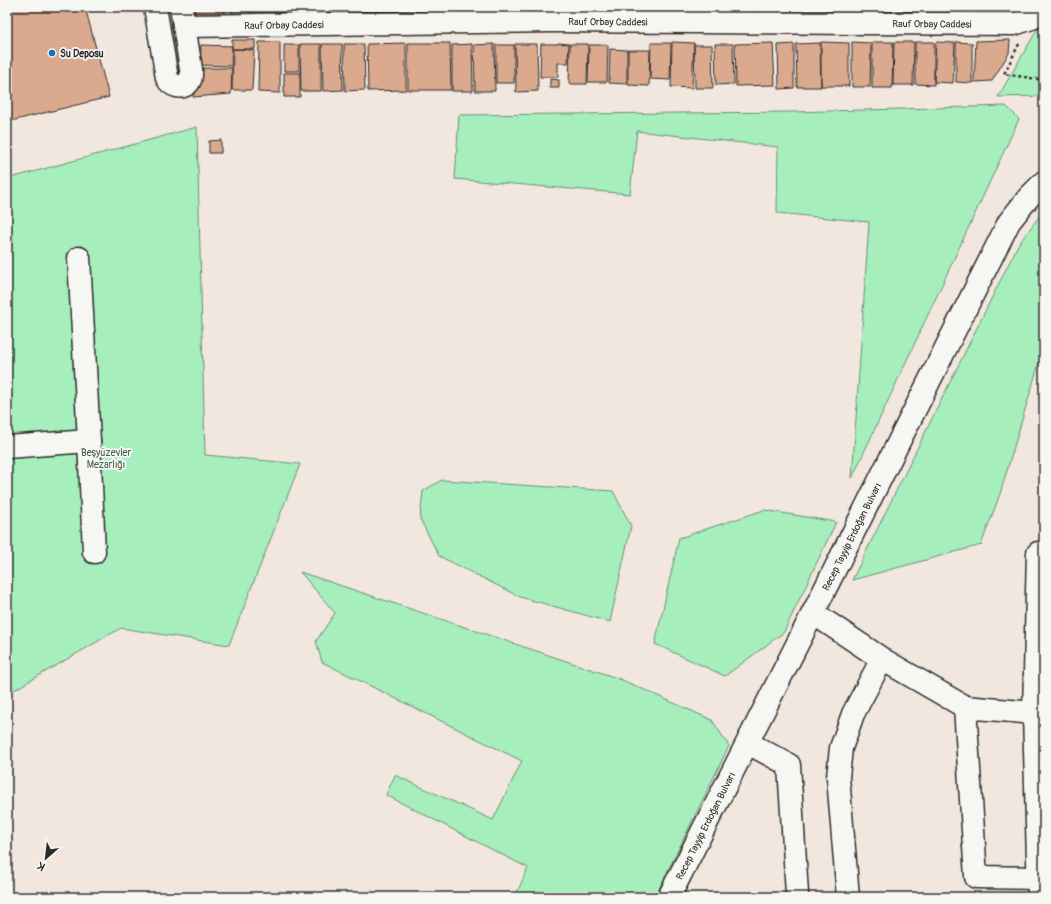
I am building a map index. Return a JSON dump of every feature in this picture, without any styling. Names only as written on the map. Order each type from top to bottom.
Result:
[{"type":"street","points":[[155,7],[167,78],[171,84],[177,86],[186,84],[190,81],[191,77],[183,16]]},
{"type":"street","name":"Rauf Orbay Caddesi","points":[[183,16],[552,14],[794,15],[1014,24],[1037,13]]},
{"type":"street","name":"Recep Tayyip Erdoğan Bulvarı","points":[[669,897],[748,742],[751,718],[813,614],[1009,222],[1029,197],[1044,182]]},
{"type":"street","points":[[79,258],[94,552]]},
{"type":"street","points":[[7,447],[89,441]]},
{"type":"street","points":[[965,707],[976,877],[1039,887],[1034,713],[1038,553]]},
{"type":"street","points":[[813,614],[882,659],[965,707],[1034,713]]},
{"type":"street","points":[[848,897],[838,777],[841,748],[853,714],[882,659]]},
{"type":"street","points":[[748,742],[789,765],[798,894]]},
{"type":"path","points":[[1037,13],[1004,74],[1044,80]]},
{"type":"green space","points":[[1044,18],[1044,96],[998,97]]},
{"type":"green space","points":[[1006,106],[1019,119],[852,478],[869,222],[777,213],[778,147],[637,131],[630,194],[455,179],[459,115],[793,112]]},
{"type":"green space","name":"Beşyüzevler Mezarlığı","points":[[197,127],[205,455],[300,464],[229,645],[121,628],[7,694],[7,179]]},
{"type":"green space","points":[[1044,210],[1044,346],[1000,494],[981,545],[852,580],[1018,245]]},
{"type":"green space","points":[[442,480],[613,491],[631,526],[610,622],[520,597],[439,556],[420,519],[423,491]]},
{"type":"green space","points":[[764,510],[836,522],[784,632],[725,676],[655,644],[679,538]]},
{"type":"green space","points":[[300,572],[620,679],[712,720],[729,746],[655,897],[515,897],[528,868],[386,795],[395,775],[493,820],[522,761],[322,662],[316,641],[335,613]]},
{"type":"building","name":"Su Deposu","points":[[15,7],[85,7],[109,97],[7,122],[7,9]]},
{"type":"building","points":[[195,7],[225,7],[225,15],[195,15]]},
{"type":"building","points":[[232,7],[249,7],[249,16],[232,16]]},
{"type":"building","points":[[252,7],[296,7],[296,14],[252,14]]},
{"type":"building","points":[[321,7],[342,7],[342,16],[321,17]]},
{"type":"building","points":[[343,7],[363,7],[364,15],[344,15]]},
{"type":"building","points":[[365,7],[385,7],[385,14],[365,14]]},
{"type":"building","points":[[387,7],[408,7],[408,15],[387,14]]},
{"type":"building","points":[[410,7],[430,7],[430,9],[410,9]]},
{"type":"building","points":[[433,7],[450,7],[450,13],[433,13]]},
{"type":"building","points":[[453,7],[471,7],[471,13],[453,13]]},
{"type":"building","points":[[477,7],[494,7],[494,18],[477,18]]},
{"type":"building","points":[[496,7],[513,7],[513,14],[497,15]]},
{"type":"building","points":[[517,7],[540,7],[539,16],[516,15]]},
{"type":"building","points":[[562,7],[585,7],[585,14],[562,14]]},
{"type":"building","points":[[589,7],[606,7],[606,15],[589,14]]},
{"type":"building","points":[[609,7],[627,7],[626,14],[609,13]]},
{"type":"building","points":[[648,7],[648,9],[632,8]]},
{"type":"building","points":[[654,7],[669,7],[669,14],[653,14]]},
{"type":"building","points":[[673,7],[691,7],[691,14],[673,13]]},
{"type":"building","points":[[696,7],[710,7],[711,11],[696,11]]},
{"type":"building","points":[[715,7],[732,7],[732,12],[715,12]]},
{"type":"building","points":[[735,7],[756,7],[756,12],[735,12]]},
{"type":"building","points":[[761,7],[785,7],[785,14],[762,15]]},
{"type":"building","points":[[803,7],[826,7],[826,16],[803,17]]},
{"type":"building","points":[[827,7],[851,7],[851,16],[827,16]]},
{"type":"building","points":[[852,7],[891,7],[891,15],[852,15]]},
{"type":"building","points":[[892,7],[913,7],[914,15],[892,15]]},
{"type":"building","points":[[914,7],[936,7],[937,14],[914,15]]},
{"type":"building","points":[[937,7],[957,7],[958,15],[937,15]]},
{"type":"building","points":[[958,7],[977,7],[977,15],[958,15]]},
{"type":"building","points":[[978,7],[999,7],[999,15],[978,15]]},
{"type":"building","points":[[1000,7],[1025,7],[1025,16],[1000,16]]},
{"type":"building","points":[[232,40],[255,40],[255,49],[232,49]]},
{"type":"building","points":[[1010,40],[1009,53],[992,81],[974,82],[976,41]]},
{"type":"building","points":[[259,42],[280,42],[280,93],[258,92]]},
{"type":"building","points":[[672,42],[694,43],[692,88],[671,87]]},
{"type":"building","points":[[821,42],[849,43],[849,86],[821,86]]},
{"type":"building","points":[[852,42],[871,43],[870,87],[852,87]]},
{"type":"building","points":[[872,42],[893,42],[892,88],[872,88]]},
{"type":"building","points":[[894,42],[914,42],[913,85],[893,85]]},
{"type":"building","points":[[915,42],[934,42],[934,85],[915,84]]},
{"type":"building","points":[[936,42],[955,43],[953,83],[934,82]]},
{"type":"building","points":[[956,42],[972,43],[972,83],[956,82]]},
{"type":"building","points":[[406,43],[406,90],[368,91],[367,44]]},
{"type":"building","points":[[408,43],[450,43],[451,90],[408,90]]},
{"type":"building","points":[[651,43],[671,43],[670,80],[650,79]]},
{"type":"building","points":[[773,43],[775,85],[736,86],[735,44]]},
{"type":"building","points":[[820,43],[821,87],[797,87],[796,44]]},
{"type":"building","points":[[300,44],[321,44],[321,91],[301,91]]},
{"type":"building","points":[[322,44],[342,44],[343,90],[323,91]]},
{"type":"building","points":[[344,44],[364,44],[365,90],[345,91]]},
{"type":"building","points":[[472,44],[473,91],[452,91],[452,45]]},
{"type":"building","points":[[494,44],[495,91],[475,91],[474,45]]},
{"type":"building","points":[[515,44],[537,44],[538,91],[516,92]]},
{"type":"building","points":[[541,44],[569,44],[568,63],[558,63],[558,77],[540,77]]},
{"type":"building","points":[[570,44],[588,44],[587,84],[569,84]]},
{"type":"building","points":[[715,44],[733,44],[734,84],[716,85]]},
{"type":"building","points":[[794,44],[794,88],[779,89],[778,45]]},
{"type":"building","points":[[201,45],[232,46],[231,66],[200,65]]},
{"type":"building","points":[[284,45],[299,45],[299,71],[284,71]]},
{"type":"building","points":[[496,45],[514,45],[514,83],[496,83]]},
{"type":"building","points":[[589,45],[608,45],[607,82],[588,82]]},
{"type":"building","points":[[694,45],[712,45],[713,88],[695,88]]},
{"type":"building","points":[[233,49],[254,50],[252,90],[232,90]]},
{"type":"building","points":[[610,49],[627,50],[627,84],[609,83]]},
{"type":"building","points":[[628,50],[650,50],[649,86],[628,85]]},
{"type":"building","points":[[194,68],[232,68],[231,94],[193,97]]},
{"type":"building","points":[[284,73],[300,73],[300,97],[284,97]]},
{"type":"building","points":[[550,79],[559,80],[559,88],[550,88]]},
{"type":"building","points":[[221,140],[221,153],[209,153],[209,141]]},
{"type":"place","name":"Su Deposu","points":[[52,53]]}]
